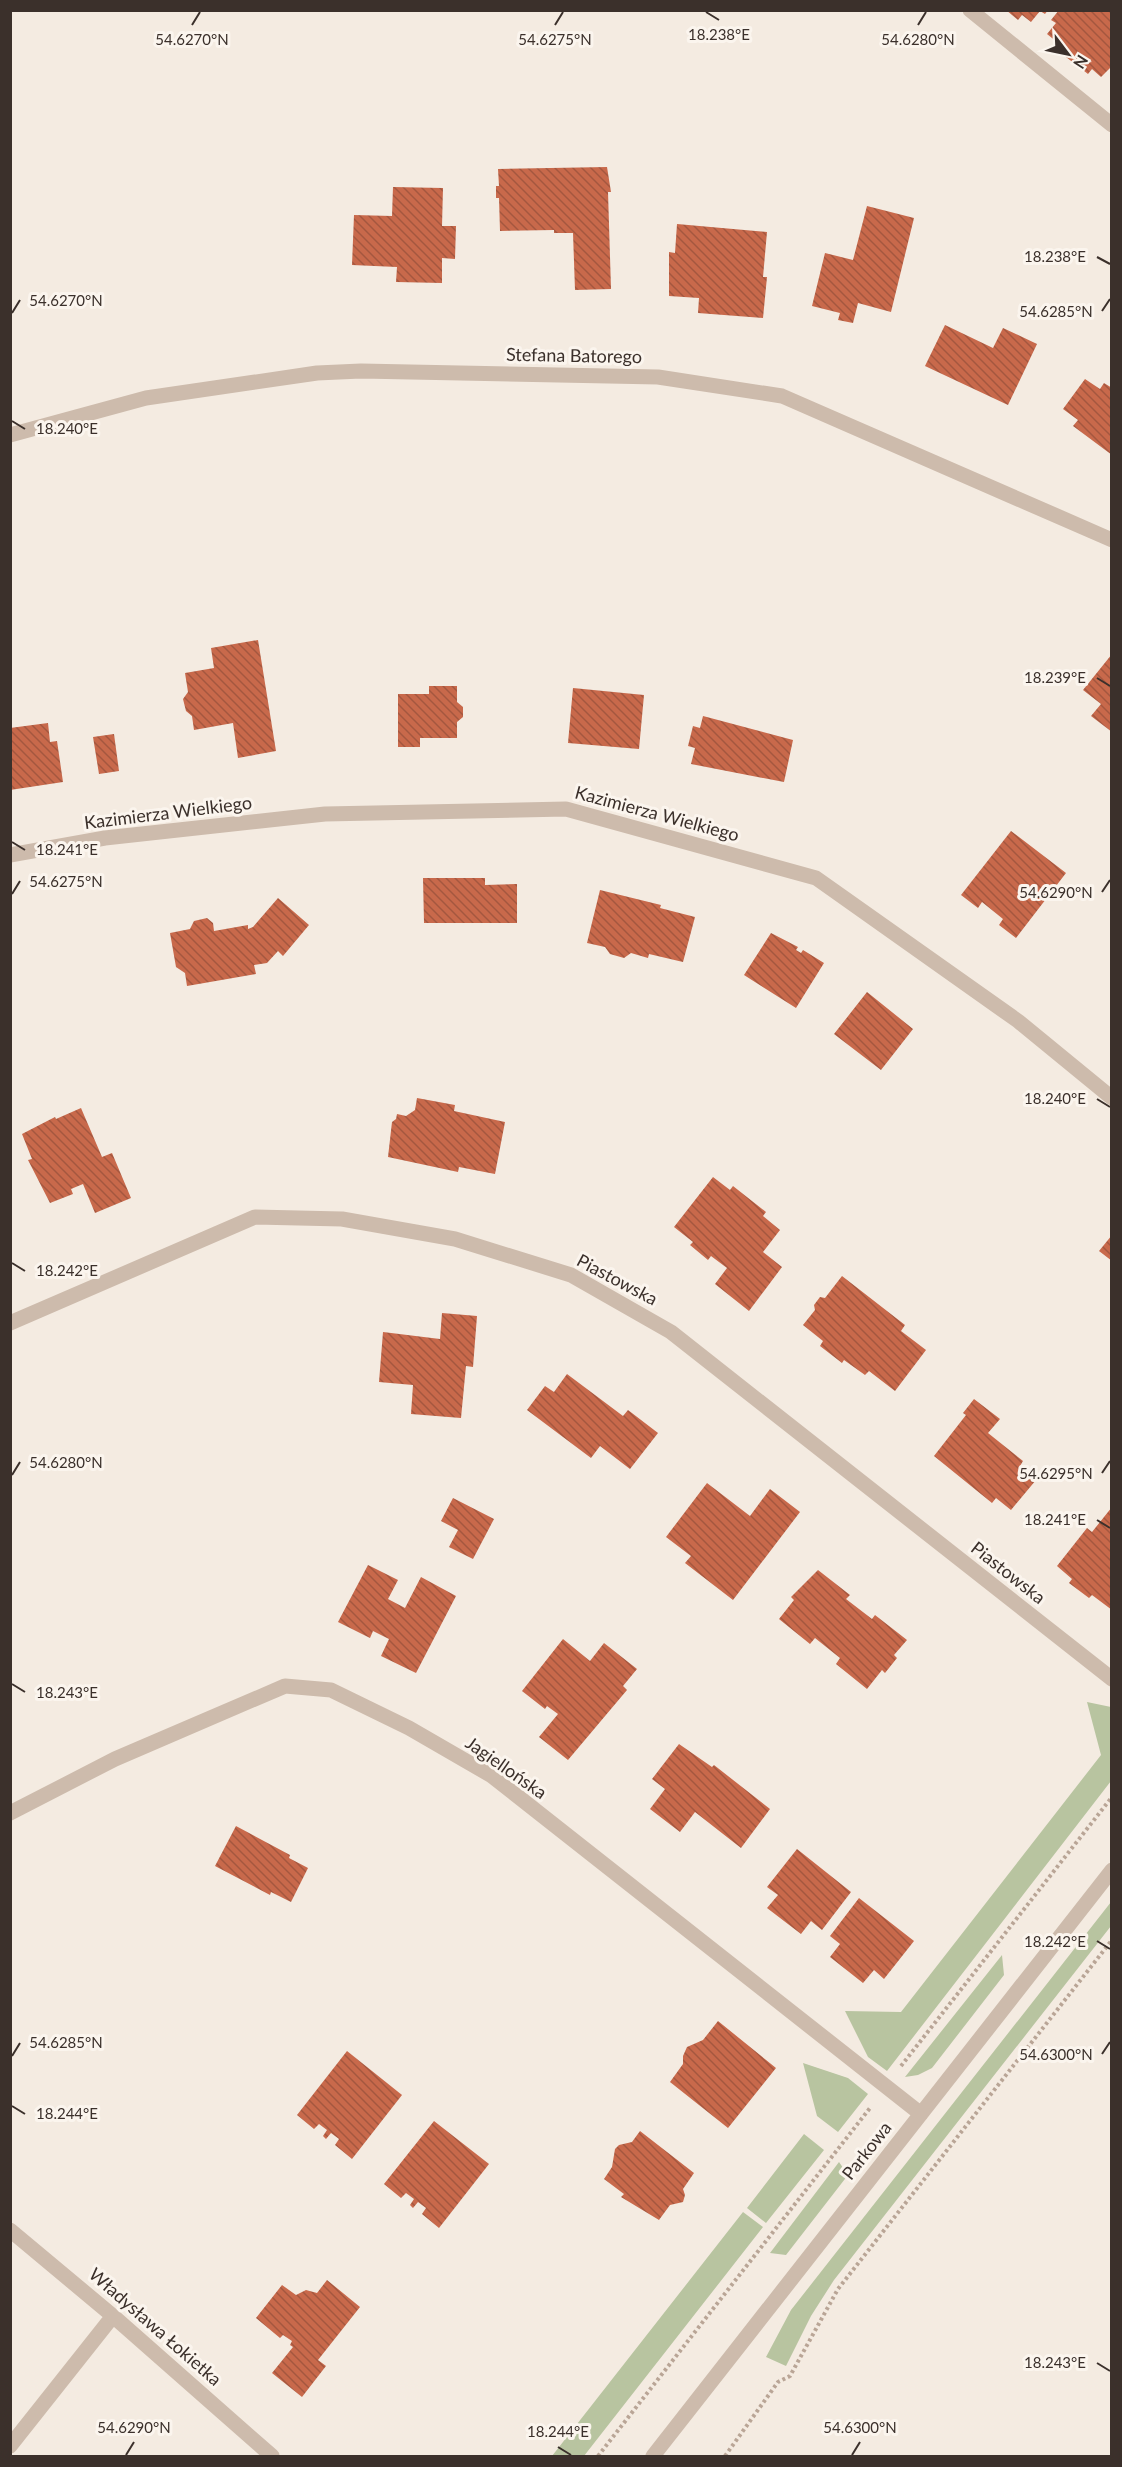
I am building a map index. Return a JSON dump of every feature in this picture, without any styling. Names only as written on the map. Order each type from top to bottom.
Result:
[{"type":"street","points":[[970,10],[1112,125]]},
{"type":"street","name":"Stefana Batorego","points":[[10,435],[146,398],[316,373],[361,371],[658,376],[782,396],[1112,540]]},
{"type":"street","name":"Kazimierza Wielkiego","points":[[10,855],[105,838],[325,814],[566,809],[816,878],[1018,1021],[1112,1098]]},
{"type":"street","name":"Piastowska","points":[[10,1323],[255,1217],[342,1219],[454,1239],[571,1275],[671,1332],[1112,1679]]},
{"type":"street","name":"Jagiellońska","points":[[10,1813],[115,1759],[285,1686],[331,1690],[409,1728],[492,1776],[921,2114]]},
{"type":"street","name":"Parkowa","points":[[653,2457],[1112,1870]]},
{"type":"street","name":"Władysława Łokietka","points":[[10,2230],[113,2316],[272,2457]]},
{"type":"street","points":[[10,2446],[113,2316]]},
{"type":"path","points":[[598,2457],[1112,1797]]},
{"type":"path","points":[[725,2457],[760,2412],[778,2382],[790,2376],[838,2289],[1112,1940]]},
{"type":"green space","points":[[1087,1702],[1111,1707],[1111,1781],[887,2071],[868,2057],[845,2011],[901,2012],[1101,1755]]},
{"type":"green space","points":[[1111,1902],[1111,1926],[834,2280],[811,2316],[786,2366],[766,2357],[791,2310]]},
{"type":"green space","points":[[1002,1955],[1004,1975],[932,2068],[918,2075],[905,2077]]},
{"type":"green space","points":[[803,2063],[848,2078],[868,2094],[838,2132],[817,2116]]},
{"type":"green space","points":[[804,2134],[824,2150],[766,2223],[747,2208]]},
{"type":"green space","points":[[839,2162],[848,2175],[786,2255],[770,2253]]},
{"type":"green space","points":[[743,2212],[763,2227],[584,2456],[552,2456]]},
{"type":"building","points":[[1006,10],[1048,10],[1045,14],[1040,11],[1031,22],[1022,15],[1018,20]]},
{"type":"building","points":[[1059,10],[1112,10],[1112,66],[1101,77],[1092,69],[1088,74],[1053,47],[1057,42],[1047,34],[1056,23],[1051,20]]},
{"type":"building","points":[[607,167],[611,192],[608,192],[611,289],[575,290],[573,233],[554,233],[554,230],[500,231],[499,198],[496,198],[496,186],[499,186],[498,169]]},
{"type":"building","points":[[393,187],[443,188],[442,226],[456,226],[455,259],[442,258],[442,283],[396,282],[397,267],[352,265],[354,215],[392,216]]},
{"type":"building","points":[[867,206],[914,218],[891,312],[858,303],[853,323],[838,320],[840,313],[812,306],[825,253],[853,260]]},
{"type":"building","points":[[677,224],[767,232],[763,277],[767,277],[763,318],[698,313],[699,298],[669,296],[669,252],[675,253]]},
{"type":"building","points":[[945,325],[993,348],[1003,328],[1037,344],[1008,405],[925,366]]},
{"type":"building","points":[[1085,379],[1100,389],[1104,383],[1112,388],[1112,455],[1073,426],[1078,420],[1063,409]]},
{"type":"building","points":[[258,640],[276,751],[238,758],[233,723],[194,730],[192,716],[186,711],[183,699],[188,692],[185,673],[214,668],[211,648]]},
{"type":"building","points":[[1112,654],[1112,732],[1091,716],[1101,704],[1083,690]]},
{"type":"building","points":[[429,686],[457,686],[457,702],[463,707],[463,717],[457,722],[457,738],[420,738],[420,747],[398,747],[398,694],[429,694]]},
{"type":"building","points":[[573,688],[644,695],[639,749],[568,743]]},
{"type":"building","points":[[703,716],[793,740],[784,782],[691,764],[695,748],[688,746],[693,726],[700,728]]},
{"type":"building","points":[[48,723],[50,742],[57,741],[63,782],[10,790],[10,728]]},
{"type":"building","points":[[114,734],[119,771],[99,774],[93,737]]},
{"type":"building","points":[[1011,831],[1066,873],[1016,938],[999,925],[1003,919],[982,902],[978,908],[961,895]]},
{"type":"building","points":[[423,878],[485,878],[485,885],[517,884],[517,923],[424,923]]},
{"type":"building","points":[[600,890],[661,905],[660,908],[695,917],[683,962],[649,954],[648,958],[631,953],[624,958],[610,954],[605,947],[587,943]]},
{"type":"building","points":[[278,898],[309,925],[283,956],[278,951],[267,963],[254,965],[256,974],[187,986],[185,973],[176,967],[170,933],[190,929],[194,921],[207,918],[213,923],[214,931],[248,925],[248,929],[253,927]]},
{"type":"building","points":[[771,933],[798,947],[796,950],[801,953],[803,950],[824,963],[796,1008],[744,975]]},
{"type":"building","points":[[867,992],[913,1029],[881,1070],[834,1034]]},
{"type":"building","points":[[417,1098],[455,1105],[454,1111],[505,1122],[495,1174],[459,1167],[458,1172],[388,1157],[392,1122],[396,1119],[397,1114],[406,1116],[415,1110]]},
{"type":"building","points":[[81,1108],[102,1157],[112,1153],[131,1198],[95,1213],[83,1184],[71,1189],[73,1194],[50,1203],[28,1160],[32,1159],[22,1134],[55,1117],[56,1119]]},
{"type":"building","points":[[713,1177],[730,1190],[733,1186],[766,1212],[763,1216],[780,1230],[763,1252],[782,1267],[749,1311],[715,1284],[727,1268],[711,1256],[708,1260],[690,1245],[693,1242],[674,1227]]},
{"type":"building","points":[[1112,1235],[1112,1261],[1099,1251]]},
{"type":"building","points":[[842,1276],[905,1325],[901,1331],[926,1350],[895,1391],[869,1371],[865,1375],[844,1360],[842,1363],[820,1346],[823,1341],[803,1325],[815,1310],[814,1305],[820,1297],[825,1298]]},
{"type":"building","points":[[442,1313],[477,1316],[473,1367],[466,1366],[461,1418],[411,1414],[413,1385],[379,1382],[383,1332],[440,1339]]},
{"type":"building","points":[[567,1374],[623,1416],[628,1410],[658,1433],[630,1469],[600,1446],[591,1458],[527,1410],[545,1386],[554,1392]]},
{"type":"building","points":[[974,1399],[1000,1419],[988,1433],[1023,1461],[1020,1466],[1036,1480],[1011,1510],[996,1498],[992,1503],[934,1456],[966,1415],[963,1413]]},
{"type":"building","points":[[707,1483],[750,1516],[770,1489],[800,1512],[733,1600],[685,1563],[691,1556],[666,1537]]},
{"type":"building","points":[[453,1498],[494,1519],[473,1559],[449,1547],[458,1530],[441,1521]]},
{"type":"building","points":[[1112,1507],[1112,1610],[1092,1595],[1089,1598],[1069,1583],[1072,1579],[1057,1566],[1087,1528],[1092,1532]]},
{"type":"building","points":[[368,1565],[398,1580],[388,1599],[405,1608],[421,1577],[456,1596],[416,1673],[381,1656],[389,1639],[373,1631],[370,1638],[338,1622]]},
{"type":"building","points":[[818,1570],[850,1595],[846,1599],[872,1619],[875,1615],[907,1640],[894,1655],[897,1658],[885,1673],[882,1670],[867,1689],[836,1664],[840,1658],[815,1638],[810,1644],[779,1619],[794,1600],[791,1597]]},
{"type":"building","points":[[563,1639],[590,1661],[604,1643],[637,1669],[623,1686],[627,1690],[568,1760],[539,1737],[558,1714],[547,1706],[545,1709],[522,1691]]},
{"type":"building","points":[[679,1744],[712,1767],[714,1765],[770,1809],[741,1848],[695,1812],[680,1832],[650,1809],[665,1789],[652,1779]]},
{"type":"building","points":[[236,1826],[290,1855],[289,1858],[308,1868],[291,1902],[271,1892],[270,1895],[215,1866]]},
{"type":"building","points":[[797,1849],[851,1892],[822,1930],[811,1921],[801,1934],[767,1908],[778,1895],[767,1887]]},
{"type":"building","points":[[859,1898],[914,1941],[884,1979],[874,1970],[863,1983],[830,1957],[840,1944],[830,1936]]},
{"type":"building","points":[[718,2021],[776,2068],[728,2128],[670,2082],[683,2064],[683,2056],[687,2047],[703,2040]]},
{"type":"building","points":[[347,2051],[402,2095],[352,2159],[335,2145],[339,2139],[331,2133],[326,2139],[323,2136],[327,2130],[319,2124],[314,2129],[297,2115]]},
{"type":"building","points":[[434,2121],[489,2164],[439,2228],[422,2214],[426,2208],[418,2202],[413,2208],[410,2205],[414,2199],[406,2193],[401,2198],[384,2184]]},
{"type":"building","points":[[640,2131],[694,2173],[683,2189],[685,2195],[683,2202],[670,2205],[659,2220],[621,2197],[624,2194],[604,2179],[612,2167],[615,2149],[619,2145],[632,2142]]},
{"type":"building","points":[[327,2280],[360,2307],[318,2360],[326,2366],[302,2397],[272,2373],[293,2347],[290,2345],[292,2341],[283,2335],[280,2338],[256,2318],[282,2285],[296,2295],[306,2290],[317,2293]]}]
